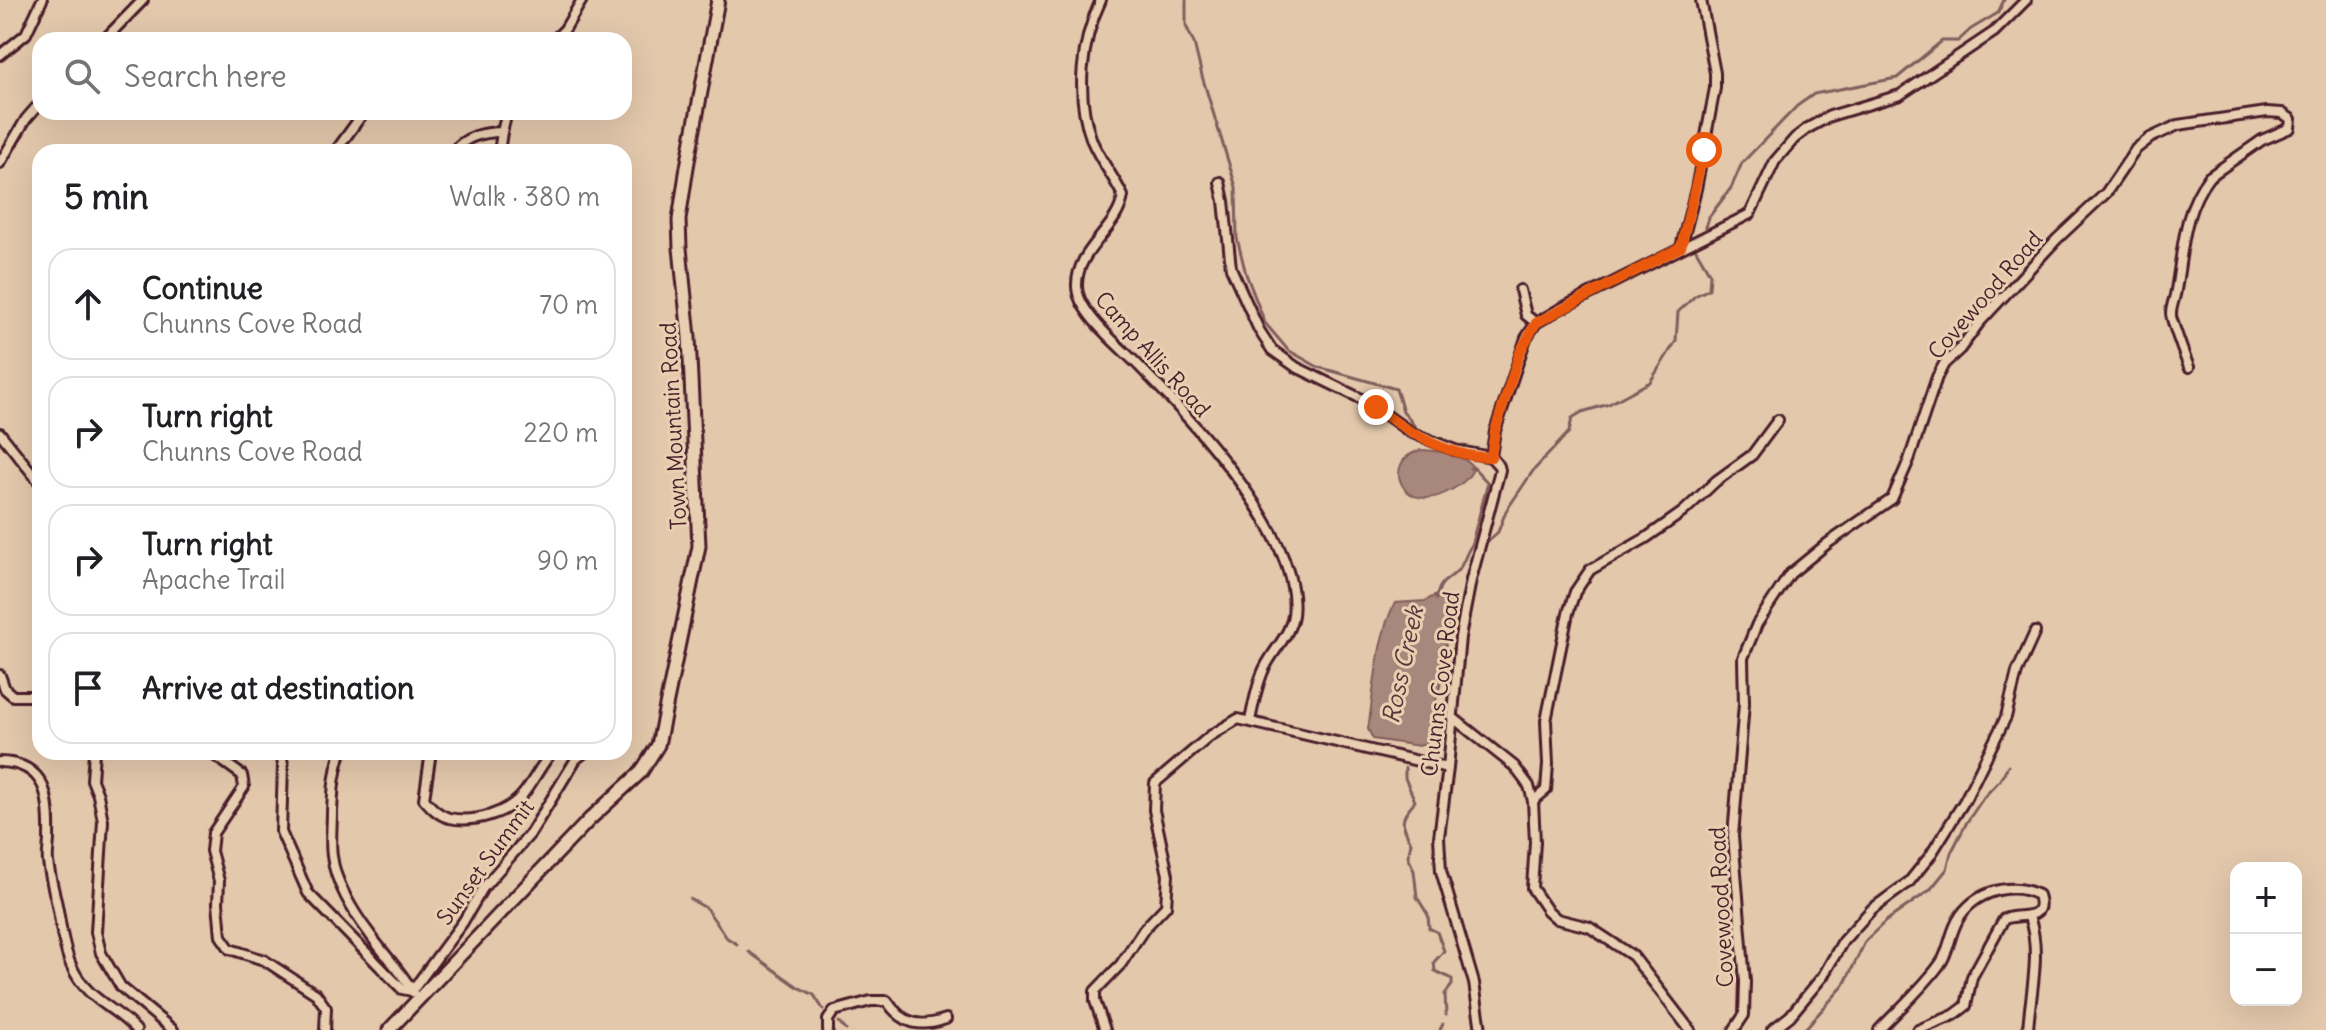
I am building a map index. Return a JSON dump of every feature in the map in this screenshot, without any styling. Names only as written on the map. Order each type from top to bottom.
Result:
[{"type":"main road","name":"Town Mountain Road","points":[[389,1030],[415,995],[641,772],[658,745],[699,546],[689,337],[679,220],[718,0]]},
{"type":"street","points":[[0,55],[26,34],[42,0]]},
{"type":"street","points":[[112,32],[143,0]]},
{"type":"street","points":[[562,32],[582,0]]},
{"type":"street","name":"Camp Allis Road","points":[[1101,0],[1088,30],[1082,86],[1092,140],[1123,196],[1119,212],[1081,265],[1077,287],[1079,298],[1093,320],[1215,450],[1242,484],[1280,547],[1288,574],[1293,614],[1290,625],[1262,672],[1250,721]]},
{"type":"street","points":[[1681,247],[1696,189],[1715,88],[1701,0]]},
{"type":"street","points":[[1520,290],[1526,315],[1536,323],[1750,214],[1775,161],[1795,138],[1830,116],[1900,95],[1994,32],[2026,0]]},
{"type":"street","points":[[0,163],[32,112]]},
{"type":"street","name":"Covewood Road","points":[[1734,1030],[1744,1015],[1745,982],[1733,836],[1744,704],[1742,674],[1743,658],[1757,624],[1790,574],[1828,543],[1892,499],[1944,364],[2029,269],[2106,193],[2136,149],[2163,130],[2178,125],[2267,112],[2282,113],[2291,119],[2290,128],[2250,147],[2209,177],[2190,213],[2170,317],[2189,367]]},
{"type":"street","points":[[341,144],[358,120]]},
{"type":"street","points":[[500,144],[505,120]]},
{"type":"street","points":[[462,144],[492,132],[502,132]]},
{"type":"street","points":[[1220,182],[1231,268],[1259,330],[1272,350],[1296,367],[1368,402],[1410,432],[1455,450],[1491,457]]},
{"type":"street","name":"Chunns Cove Road","points":[[1481,1030],[1474,983],[1439,854],[1440,827],[1466,601],[1500,470],[1491,457],[1495,431],[1520,352],[1536,323]]},
{"type":"street","points":[[1533,801],[1546,790],[1546,721],[1575,592],[1590,570],[1646,538],[1683,512],[1716,481],[1752,455],[1778,420]]},
{"type":"street","points":[[0,433],[32,473]]},
{"type":"street","points":[[1772,1030],[1790,1016],[1823,976],[1843,941],[1872,909],[1909,882],[1930,856],[1965,800],[2006,717],[2017,672],[2035,632]]},
{"type":"street","points":[[0,675],[5,689],[13,696],[32,696]]},
{"type":"street","points":[[1452,717],[1514,766],[1529,786],[1535,842],[1532,888],[1547,910],[1557,919],[1589,927],[1633,956],[1690,1030]]},
{"type":"street","points":[[1105,1030],[1095,1001],[1095,991],[1121,964],[1144,929],[1166,906],[1168,875],[1154,810],[1155,783],[1210,736],[1238,719],[1448,768]]},
{"type":"street","points":[[93,760],[92,780],[103,821],[96,932],[101,953],[121,987],[173,1030]]},
{"type":"street","points":[[221,760],[242,775],[244,787],[213,833],[211,851],[219,881],[221,936],[230,949],[264,960],[316,994],[326,1008],[325,1030]]},
{"type":"street","points":[[282,760],[281,832],[308,893],[402,989],[415,995]]},
{"type":"street","points":[[338,760],[333,782],[332,857],[336,871],[343,891],[369,934],[398,968],[415,995]]},
{"type":"street","name":"Sunset Summit","points":[[430,760],[424,799],[434,811],[449,818],[467,818],[488,816],[506,808],[522,796],[545,760]]},
{"type":"street","name":"Sunset Summit","points":[[415,995],[483,888],[530,834],[575,760]]},
{"type":"street","points":[[0,762],[16,762],[32,770],[47,794],[47,858],[72,969],[96,1000],[136,1030]]},
{"type":"street","points":[[1879,1030],[1942,961],[1955,924],[1976,899],[2006,889],[2038,895],[2041,903],[2038,911],[2029,917],[2014,915],[2004,919],[1972,977],[1966,1006],[1954,1015],[1918,1030]]},
{"type":"street","points":[[2028,1030],[2034,983],[2034,929],[2029,917]]},
{"type":"street","points":[[828,1030],[828,1020],[834,1011],[871,1001],[887,1001],[911,1024],[931,1024],[946,1019]]},
{"type":"water","points":[[1421,450],[1457,456],[1474,468],[1464,481],[1451,490],[1434,497],[1420,497],[1409,493],[1399,475],[1401,465],[1408,456]]},
{"type":"water","points":[[1436,595],[1446,596],[1451,603],[1441,682],[1435,704],[1440,717],[1435,739],[1419,746],[1373,739],[1368,729],[1374,681],[1389,616],[1395,603],[1425,601]]},
{"type":"waterway","points":[[1186,0],[1186,26],[1194,43],[1236,187],[1237,238],[1246,274],[1265,323],[1288,350],[1318,367],[1396,389],[1403,411],[1418,431]]},
{"type":"waterway","points":[[1706,227],[1709,217],[1731,188],[1742,163],[1797,106],[1814,94],[1897,78],[1942,41],[1958,41],[1998,13],[2004,0]]},
{"type":"waterway","points":[[1486,543],[1498,532],[1506,511],[1533,471],[1569,432],[1572,418],[1609,404],[1650,382],[1676,341],[1678,312],[1695,296],[1709,289],[1710,274],[1696,250]]},
{"type":"waterway","points":[[1436,599],[1440,587],[1459,569],[1471,546],[1488,483],[1474,468],[1470,468]]},
{"type":"waterway","points":[[1804,1030],[1844,985],[1866,940],[1886,921],[1930,890],[1947,869],[1951,853],[1967,822],[2008,766]]},
{"type":"waterway","name":"Ross Creek","points":[[1405,768],[1405,778],[1415,801],[1403,821],[1411,843],[1408,856],[1414,871],[1417,897],[1428,915],[1429,928],[1437,932],[1444,951],[1434,962],[1435,971],[1452,979],[1452,985],[1445,994],[1446,1015]]},
{"type":"waterway","points":[[690,899],[706,908],[727,938],[737,944]]},
{"type":"waterway","points":[[749,952],[814,995],[823,1009]]},
{"type":"waterway","points":[[839,1022],[846,1030]]},
{"type":"waterway","name":"Ross Creek","points":[[1440,1030],[1443,1024]]},
{"type":"route","points":[[1376,407],[1410,432],[1431,442],[1491,457],[1495,431],[1520,352],[1536,323],[1681,247],[1704,150]]}]
